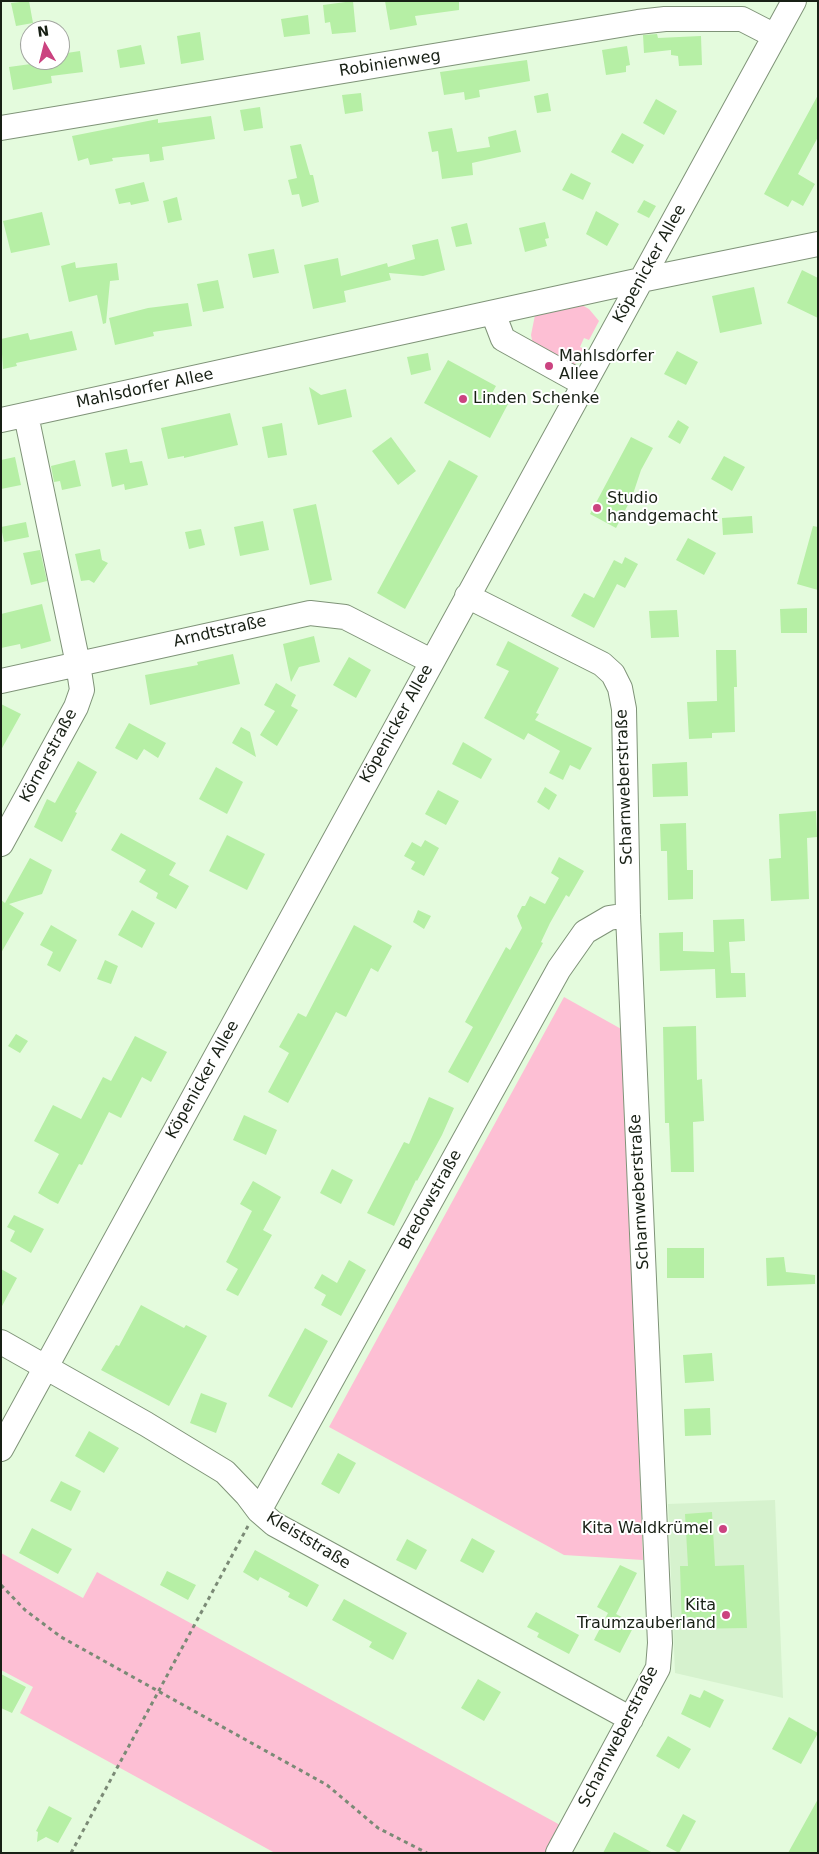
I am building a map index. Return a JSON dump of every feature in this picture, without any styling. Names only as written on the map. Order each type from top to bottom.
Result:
[{"type":"street","name":"Köpenicker Allee","points":[[1,1449],[794,1]]},
{"type":"street","name":"Robinienweg","points":[[1,128],[638,22],[665,19],[742,19],[775,36]]},
{"type":"street","name":"Mahlsdorfer Allee","points":[[1,420],[641,280],[818,244]]},
{"type":"street","points":[[493,313],[503,339],[584,384]]},
{"type":"street","name":"Körnerstraße","points":[[1,844],[76,707],[82,690],[26,415]]},
{"type":"street","name":"Scharnweberstraße","points":[[467,596],[602,664],[613,674],[620,688],[624,709],[628,915],[660,1643],[658,1668],[558,1853]]},
{"type":"street","name":"Arndtstraße","points":[[1,681],[310,613],[345,617],[431,661]]},
{"type":"street","name":"Bredowstraße","points":[[259,1511],[559,969],[585,932],[609,918],[628,915]]},
{"type":"street","name":"Kleiststraße","points":[[1,1342],[225,1472],[259,1511],[274,1524],[632,1719]]},
{"type":"path","points":[[71,1853],[242,1534],[259,1511]]},
{"type":"path","points":[[1,1585],[25,1610],[61,1637],[327,1785],[378,1828],[427,1853]]},
{"type":"shaded area","points":[[580,304],[589,309],[599,321],[589,340],[584,338],[580,347],[584,349],[575,364],[572,365],[533,345],[531,335],[535,315]]},
{"type":"shaded area","points":[[564,997],[623,1030],[643,1560],[564,1555],[329,1427]]},
{"type":"shaded area","name":"Kita Traumzauberland","points":[[775,1500],[783,1698],[675,1673],[668,1504]]},
{"type":"shaded area","points":[[1,1553],[83,1598],[97,1572],[562,1826],[546,1853],[275,1853],[20,1713],[33,1687],[1,1670]]},
{"type":"building","points":[[29,1],[32,20],[20,20],[20,25],[16,26],[11,3]]},
{"type":"building","points":[[353,1],[356,32],[332,34],[330,22],[325,23],[323,5]]},
{"type":"building","points":[[385,1],[459,1],[459,10],[415,16],[417,25],[390,30]]},
{"type":"building","points":[[308,15],[310,34],[284,37],[281,19]]},
{"type":"building","points":[[200,32],[204,60],[181,64],[177,36]]},
{"type":"building","points":[[657,34],[658,38],[701,36],[702,65],[679,66],[678,56],[671,55],[671,50],[644,53],[643,35]]},
{"type":"building","points":[[141,45],[145,64],[120,68],[117,50]]},
{"type":"building","points":[[627,46],[630,65],[626,66],[626,72],[606,75],[602,50]]},
{"type":"building","points":[[80,51],[83,72],[51,76],[52,83],[13,90],[9,67],[20,65],[20,70],[70,70],[70,52]]},
{"type":"building","points":[[527,60],[530,81],[479,90],[480,97],[465,100],[464,92],[444,95],[440,72]]},
{"type":"building","points":[[361,93],[363,111],[345,114],[342,95]]},
{"type":"building","points":[[548,93],[551,111],[537,113],[534,96]]},
{"type":"building","points":[[818,95],[818,137],[798,174],[815,184],[803,206],[792,200],[788,207],[764,194]]},
{"type":"building","points":[[656,99],[677,111],[664,135],[643,123]]},
{"type":"building","points":[[260,107],[263,128],[244,131],[240,110]]},
{"type":"building","points":[[211,116],[215,139],[162,147],[164,160],[150,162],[149,154],[112,158],[113,161],[90,165],[88,158],[78,161],[72,136],[158,119],[158,123]]},
{"type":"building","points":[[452,128],[457,152],[490,147],[488,137],[516,130],[521,152],[472,163],[473,175],[442,179],[438,151],[432,152],[428,132]]},
{"type":"building","points":[[622,133],[644,145],[633,164],[611,152]]},
{"type":"building","points":[[301,144],[310,175],[313,175],[319,202],[302,207],[299,194],[292,195],[288,180],[297,178],[290,146]]},
{"type":"building","points":[[571,173],[591,183],[583,200],[562,190]]},
{"type":"building","points":[[144,182],[149,201],[131,205],[130,202],[119,204],[115,189]]},
{"type":"building","points":[[177,197],[182,220],[168,223],[163,201]]},
{"type":"building","points":[[644,200],[656,206],[649,218],[637,212]]},
{"type":"building","points":[[596,211],[619,224],[607,246],[586,234]]},
{"type":"building","points":[[42,212],[50,245],[11,253],[3,221]]},
{"type":"building","points":[[545,222],[549,238],[545,239],[547,246],[525,252],[519,228]]},
{"type":"building","points":[[467,223],[472,244],[456,247],[451,227]]},
{"type":"building","points":[[438,239],[445,270],[423,276],[389,273],[391,280],[344,291],[346,302],[313,309],[304,265],[338,258],[341,276],[387,263],[388,267],[415,259],[412,245]]},
{"type":"building","points":[[274,249],[279,273],[253,278],[248,254]]},
{"type":"building","points":[[75,262],[76,268],[117,263],[119,280],[110,281],[106,323],[103,324],[97,295],[69,302],[61,266]]},
{"type":"building","points":[[802,270],[818,278],[818,318],[787,303]]},
{"type":"building","points":[[218,280],[224,308],[203,312],[197,284]]},
{"type":"building","points":[[754,287],[762,324],[720,333],[712,296]]},
{"type":"building","points":[[188,303],[192,326],[153,332],[154,336],[115,345],[109,318],[148,308]]},
{"type":"building","points":[[72,331],[77,350],[16,363],[17,366],[3,369],[1,339],[28,333],[30,340]]},
{"type":"building","points":[[677,351],[698,362],[686,385],[664,374]]},
{"type":"building","points":[[428,353],[431,370],[411,375],[407,357]]},
{"type":"building","name":"Linden Schenke","points":[[448,360],[496,386],[491,395],[508,404],[490,438],[424,403]]},
{"type":"building","points":[[309,387],[321,395],[346,389],[352,417],[318,425]]},
{"type":"building","points":[[230,413],[238,445],[184,458],[184,456],[168,459],[161,428]]},
{"type":"building","points":[[678,420],[689,427],[680,444],[668,437]]},
{"type":"building","points":[[282,423],[287,455],[268,458],[262,427]]},
{"type":"building","points":[[391,437],[416,471],[398,485],[372,451]]},
{"type":"building","points":[[631,437],[653,448],[641,470],[632,497],[616,528],[590,514]]},
{"type":"building","points":[[127,449],[130,463],[142,461],[148,485],[125,490],[124,484],[112,487],[105,453]]},
{"type":"building","points":[[724,456],[745,467],[732,491],[711,479]]},
{"type":"building","points":[[15,457],[21,485],[1,489],[1,460]]},
{"type":"building","points":[[75,460],[81,486],[62,490],[60,481],[54,482],[51,466]]},
{"type":"building","points":[[449,460],[478,476],[405,609],[377,593]]},
{"type":"building","points":[[316,504],[332,580],[310,585],[293,509]]},
{"type":"building","points":[[752,516],[753,533],[723,535],[722,518]]},
{"type":"building","points":[[263,521],[269,550],[240,556],[234,527]]},
{"type":"building","points":[[26,522],[29,537],[4,542],[1,527]]},
{"type":"building","points":[[813,526],[818,527],[818,590],[797,584]]},
{"type":"building","points":[[201,529],[205,545],[189,549],[185,532]]},
{"type":"building","points":[[688,538],[716,553],[704,575],[676,560]]},
{"type":"building","points":[[100,549],[102,560],[108,563],[94,583],[89,580],[81,581],[75,554]]},
{"type":"building","points":[[40,550],[47,581],[31,585],[23,553]]},
{"type":"building","points":[[625,557],[638,564],[625,588],[617,584],[594,628],[571,616],[584,593],[594,598],[614,560],[622,564]]},
{"type":"building","points":[[42,604],[51,641],[21,649],[20,644],[1,648],[1,614]]},
{"type":"building","points":[[807,608],[807,633],[781,633],[780,609]]},
{"type":"building","points":[[677,610],[679,637],[651,638],[649,611]]},
{"type":"building","points":[[314,636],[320,662],[299,667],[291,682],[283,644]]},
{"type":"building","points":[[508,641],[559,668],[536,713],[539,714],[535,720],[592,748],[580,770],[570,765],[563,780],[549,773],[560,751],[528,733],[524,740],[484,718],[509,671],[496,665]]},
{"type":"building","points":[[716,650],[736,650],[737,687],[734,687],[735,732],[712,733],[712,738],[689,739],[687,702],[717,701]]},
{"type":"building","points":[[233,654],[240,684],[150,705],[145,675],[198,665],[197,662]]},
{"type":"building","points":[[349,657],[371,670],[356,698],[333,685]]},
{"type":"building","points":[[276,683],[296,695],[291,706],[298,710],[277,746],[260,735],[275,711],[264,705]]},
{"type":"building","points":[[1,704],[21,714],[1,750]]},
{"type":"building","points":[[129,723],[166,743],[158,758],[144,749],[137,760],[115,748]]},
{"type":"building","points":[[241,727],[250,732],[256,757],[232,743]]},
{"type":"building","points":[[463,742],[492,759],[481,779],[452,764]]},
{"type":"building","points":[[78,761],[97,772],[75,812],[77,813],[62,842],[34,827],[47,799],[55,803]]},
{"type":"building","points":[[687,762],[688,796],[653,797],[652,764]]},
{"type":"building","points":[[216,767],[243,782],[227,814],[199,799]]},
{"type":"building","points":[[545,787],[557,795],[549,810],[537,802]]},
{"type":"building","points":[[438,790],[459,801],[446,825],[425,814]]},
{"type":"building","points":[[816,811],[817,837],[807,838],[809,899],[771,901],[769,859],[781,858],[779,814]]},
{"type":"building","points":[[686,823],[687,870],[693,870],[693,899],[668,900],[667,851],[661,851],[660,824]]},
{"type":"building","points":[[121,833],[176,863],[169,875],[189,886],[176,909],[156,898],[158,893],[139,882],[146,870],[111,850]]},
{"type":"building","points":[[227,835],[265,854],[247,890],[209,871]]},
{"type":"building","points":[[425,840],[439,848],[424,876],[411,869],[415,862],[404,856],[412,842],[421,847]]},
{"type":"building","points":[[559,857],[584,871],[569,897],[566,895],[550,923],[541,942],[543,943],[468,1083],[448,1072],[473,1027],[465,1022],[506,947],[510,950],[522,928],[517,916],[522,906],[525,906],[530,896],[545,904],[559,878],[551,873]]},
{"type":"building","points":[[30,858],[52,870],[42,894],[9,904],[24,913],[1,953],[1,900],[5,903]]},
{"type":"building","points":[[132,910],[155,923],[142,948],[118,935]]},
{"type":"building","points":[[418,910],[431,916],[424,929],[413,922]]},
{"type":"building","points":[[744,919],[745,941],[729,942],[731,973],[745,973],[746,997],[716,998],[715,969],[660,971],[659,933],[683,932],[683,951],[714,952],[713,920]]},
{"type":"building","points":[[51,925],[77,940],[60,972],[47,965],[53,952],[40,945]]},
{"type":"building","points":[[354,925],[392,946],[378,972],[371,968],[346,1017],[336,1012],[288,1103],[268,1092],[289,1053],[279,1047],[298,1013],[306,1017]]},
{"type":"building","points":[[105,960],[118,966],[111,984],[97,979]]},
{"type":"building","points":[[696,1026],[697,1080],[702,1079],[704,1121],[693,1122],[694,1172],[671,1172],[669,1123],[665,1123],[663,1027]]},
{"type":"building","points":[[16,1034],[28,1041],[20,1053],[8,1046]]},
{"type":"building","points":[[135,1036],[167,1052],[151,1082],[142,1077],[121,1118],[109,1112],[82,1165],[79,1164],[58,1204],[38,1193],[59,1154],[34,1141],[53,1105],[81,1119],[103,1077],[111,1081]]},
{"type":"building","points":[[429,1097],[454,1108],[442,1135],[416,1180],[394,1226],[367,1213],[404,1142],[409,1144]]},
{"type":"building","points":[[244,1115],[277,1130],[266,1155],[233,1140]]},
{"type":"building","points":[[332,1169],[353,1180],[341,1204],[320,1193]]},
{"type":"building","points":[[253,1181],[281,1197],[263,1230],[272,1235],[238,1296],[226,1290],[238,1269],[226,1262],[252,1211],[240,1204]]},
{"type":"building","points":[[14,1215],[44,1229],[31,1253],[10,1241],[15,1231],[7,1227]]},
{"type":"building","points":[[667,1248],[704,1248],[704,1278],[667,1278]]},
{"type":"building","points":[[784,1257],[786,1272],[815,1275],[815,1284],[767,1286],[766,1258]]},
{"type":"building","points":[[349,1260],[366,1270],[341,1316],[321,1305],[326,1295],[314,1288],[322,1274],[337,1283]]},
{"type":"building","points":[[1,1269],[17,1278],[1,1308]]},
{"type":"building","points":[[141,1305],[184,1328],[186,1325],[207,1336],[169,1406],[101,1370],[116,1345],[119,1346]]},
{"type":"building","points":[[305,1328],[328,1341],[292,1408],[268,1396]]},
{"type":"building","points":[[712,1353],[714,1381],[685,1383],[683,1355]]},
{"type":"building","points":[[201,1393],[227,1403],[216,1433],[190,1423]]},
{"type":"building","points":[[710,1408],[711,1435],[685,1436],[684,1409]]},
{"type":"building","points":[[89,1431],[119,1448],[104,1473],[75,1456]]},
{"type":"building","points":[[338,1453],[356,1463],[339,1494],[321,1484]]},
{"type":"building","points":[[61,1481],[81,1491],[71,1511],[50,1501]]},
{"type":"building","points":[[712,1512],[715,1566],[744,1565],[747,1628],[682,1629],[680,1566],[688,1566],[685,1514]]},
{"type":"building","points":[[32,1528],[72,1549],[58,1574],[19,1553]]},
{"type":"building","points":[[472,1538],[495,1551],[483,1573],[460,1561]]},
{"type":"building","points":[[407,1539],[427,1550],[416,1570],[396,1560]]},
{"type":"building","points":[[255,1550],[319,1585],[307,1607],[288,1597],[290,1593],[260,1577],[258,1581],[243,1572]]},
{"type":"building","points":[[620,1565],[637,1573],[616,1614],[635,1624],[620,1653],[594,1640],[608,1613],[597,1607]]},
{"type":"building","points":[[167,1571],[196,1585],[188,1600],[160,1585]]},
{"type":"building","points":[[344,1599],[407,1633],[393,1660],[369,1647],[372,1642],[332,1620]]},
{"type":"building","points":[[536,1612],[579,1635],[569,1654],[537,1637],[539,1633],[527,1627]]},
{"type":"building","points":[[1,1674],[26,1687],[12,1713],[1,1708]]},
{"type":"building","points":[[478,1679],[501,1692],[484,1721],[461,1708]]},
{"type":"building","points":[[704,1690],[724,1700],[710,1728],[681,1714],[690,1694],[700,1698]]},
{"type":"building","points":[[789,1717],[818,1733],[801,1764],[772,1749]]},
{"type":"building","points":[[668,1736],[691,1749],[679,1769],[656,1756]]},
{"type":"building","points":[[818,1799],[818,1853],[788,1853]]},
{"type":"building","points":[[49,1806],[72,1818],[58,1843],[46,1837],[37,1842],[38,1832],[36,1831]]},
{"type":"building","points":[[683,1814],[696,1821],[679,1853],[666,1846]]},
{"type":"building","points":[[614,1832],[653,1853],[603,1853]]},
{"type":"place","name":"Mahlsdorfer Allee","points":[[549,366]]},
{"type":"place","name":"Linden Schenke","points":[[463,399]]},
{"type":"place","name":"Studio handgemacht","points":[[597,508]]},
{"type":"place","name":"Kita Waldkrümel","points":[[723,1529]]},
{"type":"place","name":"Kita Traumzauberland","points":[[726,1615]]}]
